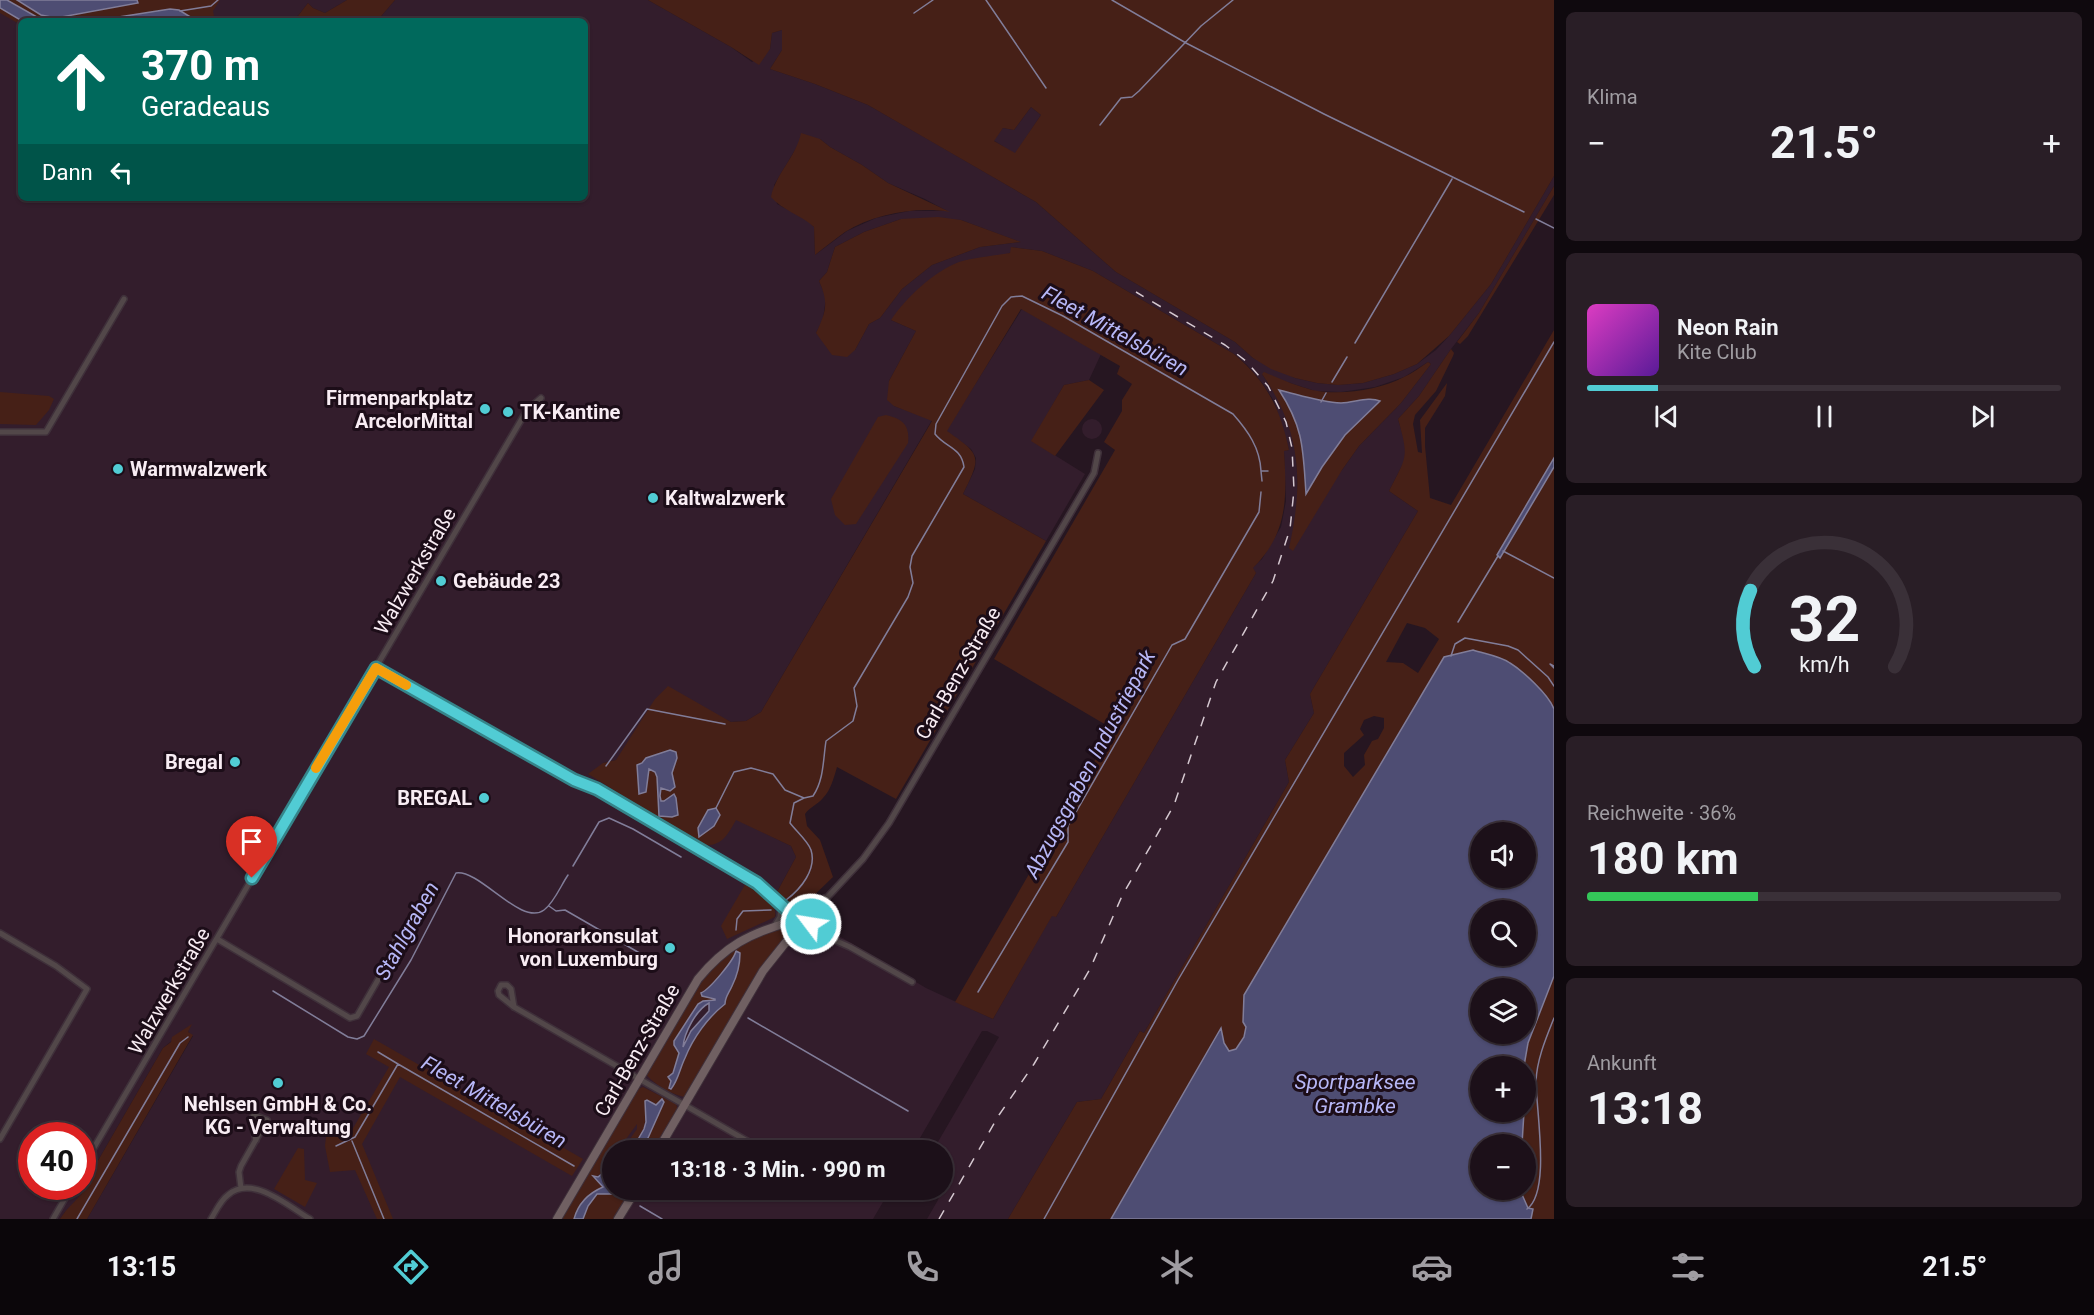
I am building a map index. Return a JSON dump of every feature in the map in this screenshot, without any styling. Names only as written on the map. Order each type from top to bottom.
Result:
[{"type":"street","points":[[0,432],[46,432],[124,299]]},
{"type":"street","name":"Walzwerkstraße","points":[[96,1144],[527,410],[541,398]]},
{"type":"street","name":"Carl-Benz-Straße","points":[[557,1219],[698,979],[711,963],[720,954],[747,937],[790,921],[805,919],[863,859],[889,823],[1094,473],[1098,453]]},
{"type":"street","points":[[376,668],[574,780],[597,789],[721,861],[768,891],[786,909],[805,919],[828,936],[912,982]]},
{"type":"street","points":[[768,891],[790,921],[790,927],[794,932],[802,933],[805,919]]},
{"type":"street","points":[[774,926],[780,917],[781,908]]},
{"type":"street","points":[[664,1140],[763,971],[794,932]]},
{"type":"street","points":[[0,933],[56,966],[87,989],[0,1139]]},
{"type":"street","points":[[217,939],[350,1018],[357,1016],[397,947],[396,940]]},
{"type":"street","points":[[514,1007],[746,1140]]},
{"type":"street","points":[[241,1188],[239,1172],[256,1140]]},
{"type":"street","points":[[212,1219],[226,1196],[241,1188],[258,1189],[310,1219]]},
{"type":"street","points":[[53,1219],[64,1200]]},
{"type":"street","points":[[618,1219],[630,1200]]},
{"type":"shaded area","points":[[0,0],[347,0],[325,13],[308,3],[296,18],[18,18],[18,201],[588,201],[588,18],[380,18],[395,0],[648,0],[731,47],[752,62],[770,49],[772,33],[782,30],[782,50],[770,69],[868,105],[931,141],[1036,202],[1116,272],[1235,342],[1253,358],[1295,378],[1317,383],[1338,385],[1363,383],[1417,364],[1436,350],[1491,284],[1554,176],[1554,186],[1479,313],[1419,396],[1398,419],[1406,446],[1405,460],[1389,491],[1418,511],[1310,694],[1314,713],[1285,760],[1289,782],[1144,1033],[1140,1031],[1101,1099],[1077,1102],[1008,1219],[927,1219],[938,1200],[953,1200],[953,1140],[939,1140],[999,1037],[982,1031],[919,1140],[602,1140],[602,1200],[884,1200],[873,1219],[87,1219],[193,1036],[188,1032],[191,1025],[163,1048],[96,1164],[96,1122],[18,1122],[18,1200],[78,1200],[60,1219],[0,1219]],"holes":[[[820,139],[888,183],[947,211],[909,211],[876,218],[847,231],[815,255],[814,227],[806,219],[777,204],[774,185],[798,145]],[[901,219],[961,220],[1020,242],[980,247],[932,265],[902,289],[880,318],[869,324],[855,350],[816,333],[823,319],[826,297],[819,281],[827,272],[835,247],[864,232]],[[1011,247],[1042,251],[1093,271],[1234,354],[1247,365],[1274,401],[1289,450],[1284,451],[1286,501],[1281,527],[1262,559],[1252,568],[1256,573],[1056,917],[1052,915],[993,1019],[926,988],[831,931],[804,905],[790,907],[777,892],[796,857],[791,846],[736,819],[603,763],[616,760],[721,717],[731,722],[746,721],[761,712],[932,420],[894,406],[889,381],[916,331],[891,320],[1011,252]],[[1428,362],[1431,364],[1401,403],[1359,446],[1342,470],[1295,521],[1298,497],[1296,448],[1289,422],[1276,394],[1262,374],[1315,391],[1341,392],[1375,387],[1404,377]]]},
{"type":"shaded area","points":[[0,0],[220,0],[213,11],[214,18],[18,18],[18,23],[0,13]]},
{"type":"shaded area","points":[[347,0],[395,0],[380,18],[296,18],[308,3],[325,13]]},
{"type":"shaded area","points":[[648,0],[1554,0],[1554,176],[1491,284],[1449,336],[1417,364],[1363,383],[1338,385],[1317,383],[1271,369],[1253,358],[1235,342],[1116,272],[1036,202],[868,105],[770,69],[782,50],[782,30],[772,33],[770,49],[759,65]],"holes":[[[1031,107],[1041,115],[1015,153],[994,141],[1003,128],[1014,130]]]},
{"type":"shaded area","points":[[1031,107],[1041,115],[1015,154],[993,140],[1003,128],[1014,130]]},
{"type":"shaded area","points":[[801,133],[820,139],[888,183],[950,212],[910,211],[869,220],[845,232],[815,255],[814,227],[771,197]]},
{"type":"shaded area","points":[[1554,186],[1554,195],[1468,336],[1460,344],[1457,342],[1479,313]]},
{"type":"shaded area","points":[[938,217],[961,220],[1021,242],[980,247],[932,265],[902,289],[880,318],[869,324],[855,350],[847,357],[832,355],[816,333],[825,307],[819,281],[827,272],[835,247],[864,232],[901,219]]},
{"type":"shaded area","points":[[1011,247],[1042,251],[1093,271],[1234,354],[1264,386],[1281,421],[1289,450],[1284,451],[1283,514],[1273,542],[1253,568],[1256,573],[1056,917],[1052,916],[993,1019],[955,1002],[1113,729],[994,659],[1115,450],[1104,442],[1122,411],[1122,400],[1132,384],[1117,374],[1120,366],[1021,309],[947,431],[967,446],[975,457],[973,472],[963,494],[1046,541],[896,799],[837,767],[826,795],[805,814],[807,826],[820,840],[833,877],[804,905],[790,907],[777,892],[796,857],[791,846],[736,820],[720,842],[703,845],[588,774],[603,763],[616,760],[655,699],[668,686],[731,722],[746,721],[761,712],[932,421],[894,406],[887,400],[889,381],[916,331],[891,320],[912,295],[949,266],[965,260],[1010,253]]},
{"type":"shaded area","points":[[1022,309],[1101,354],[1089,380],[1064,385],[1032,441],[1085,474],[1046,541],[963,494],[975,469],[976,458],[971,449],[946,431]]},
{"type":"shaded area","points":[[1554,330],[1554,458],[1497,555],[1500,557],[1554,467],[1554,709],[1541,690],[1515,667],[1502,659],[1473,650],[1419,698],[1278,938],[1244,1037],[1236,1049],[1229,1051],[1220,1029],[1111,1219],[1008,1219],[1077,1102],[1101,1099],[1140,1031],[1144,1033],[1289,782],[1285,760],[1314,713],[1310,694],[1418,511],[1389,491],[1403,463],[1405,450],[1398,419],[1419,396],[1451,349],[1453,356],[1436,391],[1415,415],[1413,424],[1418,452],[1422,453],[1420,420],[1447,383],[1445,396],[1425,428],[1425,446],[1430,498],[1451,505]],"holes":[[[1407,623],[1425,628],[1439,639],[1418,673],[1403,663],[1386,662]],[[1374,716],[1384,718],[1384,728],[1378,739],[1372,741],[1364,755],[1365,765],[1353,777],[1344,766],[1344,753],[1364,735],[1360,729],[1364,720]]]},
{"type":"shaded area","points":[[1428,362],[1431,364],[1401,403],[1359,446],[1293,551],[1289,548],[1297,501],[1296,457],[1285,416],[1262,374],[1264,372],[1312,390],[1347,392],[1394,382]],"holes":[[[1280,391],[1337,403],[1367,399],[1379,401],[1345,435],[1306,493],[1301,440],[1294,418]]]},
{"type":"shaded area","points":[[1089,380],[1104,390],[1055,456],[1031,441],[1064,385]]},
{"type":"shaded area","points":[[0,392],[49,396],[54,399],[49,410],[36,425],[0,424]]},
{"type":"shaded area","points":[[886,415],[904,424],[908,432],[908,443],[856,524],[845,525],[835,515],[831,499],[878,417]]},
{"type":"shaded area","points":[[1092,419],[1099,422],[1102,429],[1099,436],[1092,439],[1085,436],[1082,429],[1085,422]]},
{"type":"shaded area","points":[[746,883],[770,902],[775,917],[727,939],[721,926]]},
{"type":"shaded area","points":[[786,925],[791,935],[685,1097],[653,1082],[646,1074],[700,981],[720,958],[749,940]],"holes":[[[736,953],[736,977],[725,998],[725,1004],[707,1021],[693,1042],[672,1087],[669,1085],[679,1052],[674,1041],[698,1004],[715,1000],[708,991]]]},
{"type":"shaded area","points":[[1554,976],[1554,1219],[1531,1219],[1533,1210],[1528,1208],[1524,1200],[1536,1200],[1536,1134],[1522,1134],[1523,1122],[1536,1122],[1536,1056],[1526,1056],[1528,1044],[1536,1044],[1536,1023]]},
{"type":"shaded area","points":[[192,1024],[188,1032],[193,1035],[87,1219],[60,1219],[76,1200],[96,1200],[96,1164],[163,1048],[171,1042],[172,1037]]},
{"type":"shaded area","points":[[374,1039],[583,1159],[572,1176],[400,1077],[362,1144],[393,1219],[377,1219],[355,1170],[330,1172],[325,1146],[327,1127],[352,1130],[389,1067],[366,1054]]},
{"type":"shaded area","points":[[643,1087],[676,1104],[678,1110],[662,1140],[647,1140],[664,1103],[660,1101],[656,1105],[648,1100],[644,1129],[638,1140],[629,1140],[637,1129],[637,1124],[625,1140],[608,1140],[638,1089]]},
{"type":"shaded area","points":[[298,1148],[304,1149],[305,1180],[317,1183],[305,1207],[274,1189]]},
{"type":"shaded area","points":[[602,1151],[602,1172],[596,1180],[601,1183],[602,1188],[585,1200],[574,1219],[562,1219]]},
{"type":"shaded area","points":[[597,1194],[602,1194],[602,1200],[627,1200],[616,1219],[583,1219],[588,1206]]},
{"type":"water","points":[[0,0],[7,0],[39,18],[18,19],[0,8]]},
{"type":"water","points":[[17,0],[137,0],[138,3],[56,18],[41,15]]},
{"type":"water","points":[[170,9],[179,10],[192,18],[112,18]]},
{"type":"water","points":[[1279,390],[1333,402],[1346,403],[1371,399],[1380,401],[1345,435],[1306,494],[1303,452],[1298,428]]},
{"type":"water","points":[[1554,458],[1554,467],[1500,558],[1497,555]]},
{"type":"water","name":"Sportparksee Grambke","points":[[1473,650],[1506,661],[1522,672],[1547,697],[1554,709],[1554,976],[1536,1022],[1536,978],[1470,978],[1470,1044],[1528,1044],[1526,1056],[1470,1056],[1470,1122],[1523,1122],[1523,1134],[1470,1134],[1470,1200],[1524,1200],[1528,1208],[1533,1209],[1531,1219],[1111,1219],[1221,1028],[1224,1043],[1229,1051],[1236,1049],[1244,1037],[1246,1027],[1243,1022],[1244,995],[1444,657]]},
{"type":"water","points":[[670,750],[676,752],[677,758],[672,773],[675,787],[670,791],[661,788],[660,796],[661,801],[664,801],[674,794],[678,815],[672,817],[659,816],[655,772],[649,769],[646,792],[639,794],[637,765],[646,758]]},
{"type":"water","points":[[716,808],[720,815],[714,826],[699,837],[698,828],[708,810]]},
{"type":"water","points":[[736,951],[740,953],[739,966],[725,1004],[707,1022],[688,1050],[671,1089],[669,1088],[671,1081],[668,1077],[673,1073],[679,1053],[674,1041],[698,1004],[715,1000],[702,996],[701,993],[716,980]],"holes":[[[709,1003],[709,1011],[691,1031],[683,1047],[691,1022]]]},
{"type":"water","points":[[662,1099],[664,1102],[647,1140],[638,1140],[646,1122],[645,1101],[656,1105]]},
{"type":"water","points":[[602,1174],[602,1186],[593,1176],[598,1177]]},
{"type":"water","points":[[602,1188],[602,1194],[597,1194],[588,1206],[583,1219],[574,1219],[578,1209],[593,1192]]},
{"type":"waterway","points":[[180,11],[211,6],[218,0]]},
{"type":"waterway","points":[[914,13],[933,0]]},
{"type":"waterway","points":[[986,0],[1046,88]]},
{"type":"waterway","points":[[1112,0],[1186,43],[1524,212]]},
{"type":"waterway","points":[[1100,125],[1121,98],[1132,97],[1139,91],[1201,26],[1233,0]]},
{"type":"waterway","name":"Abzugsgraben Industriepark","points":[[1355,343],[1452,179]]},
{"type":"waterway","name":"Abzugsgraben Industriepark","points":[[1536,219],[1554,228]]},
{"type":"waterway","name":"Fleet Mittelsbüren","points":[[786,900],[802,884],[812,864],[811,850],[790,823],[794,803],[813,796],[821,777],[826,741],[853,721],[857,706],[854,688],[908,597],[913,583],[910,567],[912,556],[964,467],[960,455],[935,434],[936,424],[1002,306],[1011,297],[1022,296],[1063,316],[1233,414],[1252,440],[1261,471]]},
{"type":"waterway","points":[[1044,1219],[1178,980],[1554,342]]},
{"type":"waterway","name":"Abzugsgraben Industriepark","points":[[1332,382],[1347,357]]},
{"type":"waterway","name":"Abzugsgraben Industriepark","points":[[1321,402],[1326,393]]},
{"type":"waterway","name":"Fleet Mittelsbüren","points":[[1262,481],[1261,471],[1268,471]]},
{"type":"waterway","name":"Abzugsgraben Industriepark","points":[[978,992],[1068,842],[1068,826],[1172,645],[1185,639],[1259,512],[1261,492]]},
{"type":"waterway","points":[[1503,551],[1554,578]]},
{"type":"waterway","points":[[1458,622],[1498,556]]},
{"type":"waterway","points":[[1451,656],[1455,644],[1465,638],[1508,646],[1518,650],[1548,677],[1554,686]]},
{"type":"waterway","points":[[1554,666],[1550,664],[1554,668]]},
{"type":"waterway","points":[[606,766],[647,709],[725,724]]},
{"type":"waterway","name":"Stahlgraben","points":[[716,808],[734,772],[751,768],[773,774],[785,790],[804,798]]},
{"type":"waterway","name":"Stahlgraben","points":[[573,866],[599,822],[609,818],[681,857]]},
{"type":"waterway","name":"Stahlgraben","points":[[273,991],[348,1037],[357,1039],[364,1036],[411,960],[456,873],[477,879],[512,905],[535,913],[548,907],[568,875]]},
{"type":"waterway","name":"Fleet Mittelsbüren","points":[[549,906],[556,911],[565,910],[643,955]]},
{"type":"waterway","name":"Fleet Mittelsbüren","points":[[736,930],[737,919],[743,911],[771,910]]},
{"type":"waterway","name":"Fleet Mittelsbüren","points":[[748,1018],[908,1111]]},
{"type":"waterway","points":[[1527,1209],[1534,1200],[1539,1186],[1540,1150],[1536,1081],[1538,1065],[1554,1018]]},
{"type":"waterway","name":"Stahlgraben","points":[[77,1219],[180,1043],[188,1037]]},
{"type":"waterway","name":"Fleet Mittelsbüren","points":[[378,1052],[398,1064]]},
{"type":"waterway","name":"Fleet Mittelsbüren","points":[[336,1146],[355,1137],[398,1064],[574,1166]]},
{"type":"waterway","name":"Fleet Mittelsbüren","points":[[352,1141],[384,1219]]},
{"type":"waterway","name":"Fleet Mittelsbüren","points":[[640,1206],[662,1219]]},
{"type":"railway","points":[[939,1219],[999,1115],[1034,1064],[1090,969],[1122,896],[1174,805],[1216,682],[1273,581],[1290,529],[1294,490],[1292,448],[1286,422],[1268,386],[1246,361],[1225,345],[1136,292]]},
{"type":"slow traffic","points":[[316,768],[376,668],[406,685]]},
{"type":"place","name":"Firmenparkplatz ArcelorMittal","points":[[485,409]]},
{"type":"place","name":"TK-Kantine","points":[[508,412]]},
{"type":"place","name":"Warmwalzwerk","points":[[118,469]]},
{"type":"place","name":"Kaltwalzwerk","points":[[653,498]]},
{"type":"place","name":"Gebäude 23","points":[[441,581]]},
{"type":"place","name":"Bregal","points":[[235,762]]},
{"type":"place","name":"BREGAL","points":[[484,798]]},
{"type":"place","name":"Honorarkonsulat von Luxemburg","points":[[670,948]]},
{"type":"place","name":"Nehlsen GmbH & Co. KG - Verwaltung","points":[[278,1083]]},
{"type":"route","points":[[252,878],[376,668],[574,780],[597,789],[721,861],[757,883],[786,909],[806,914],[811,924]]}]
